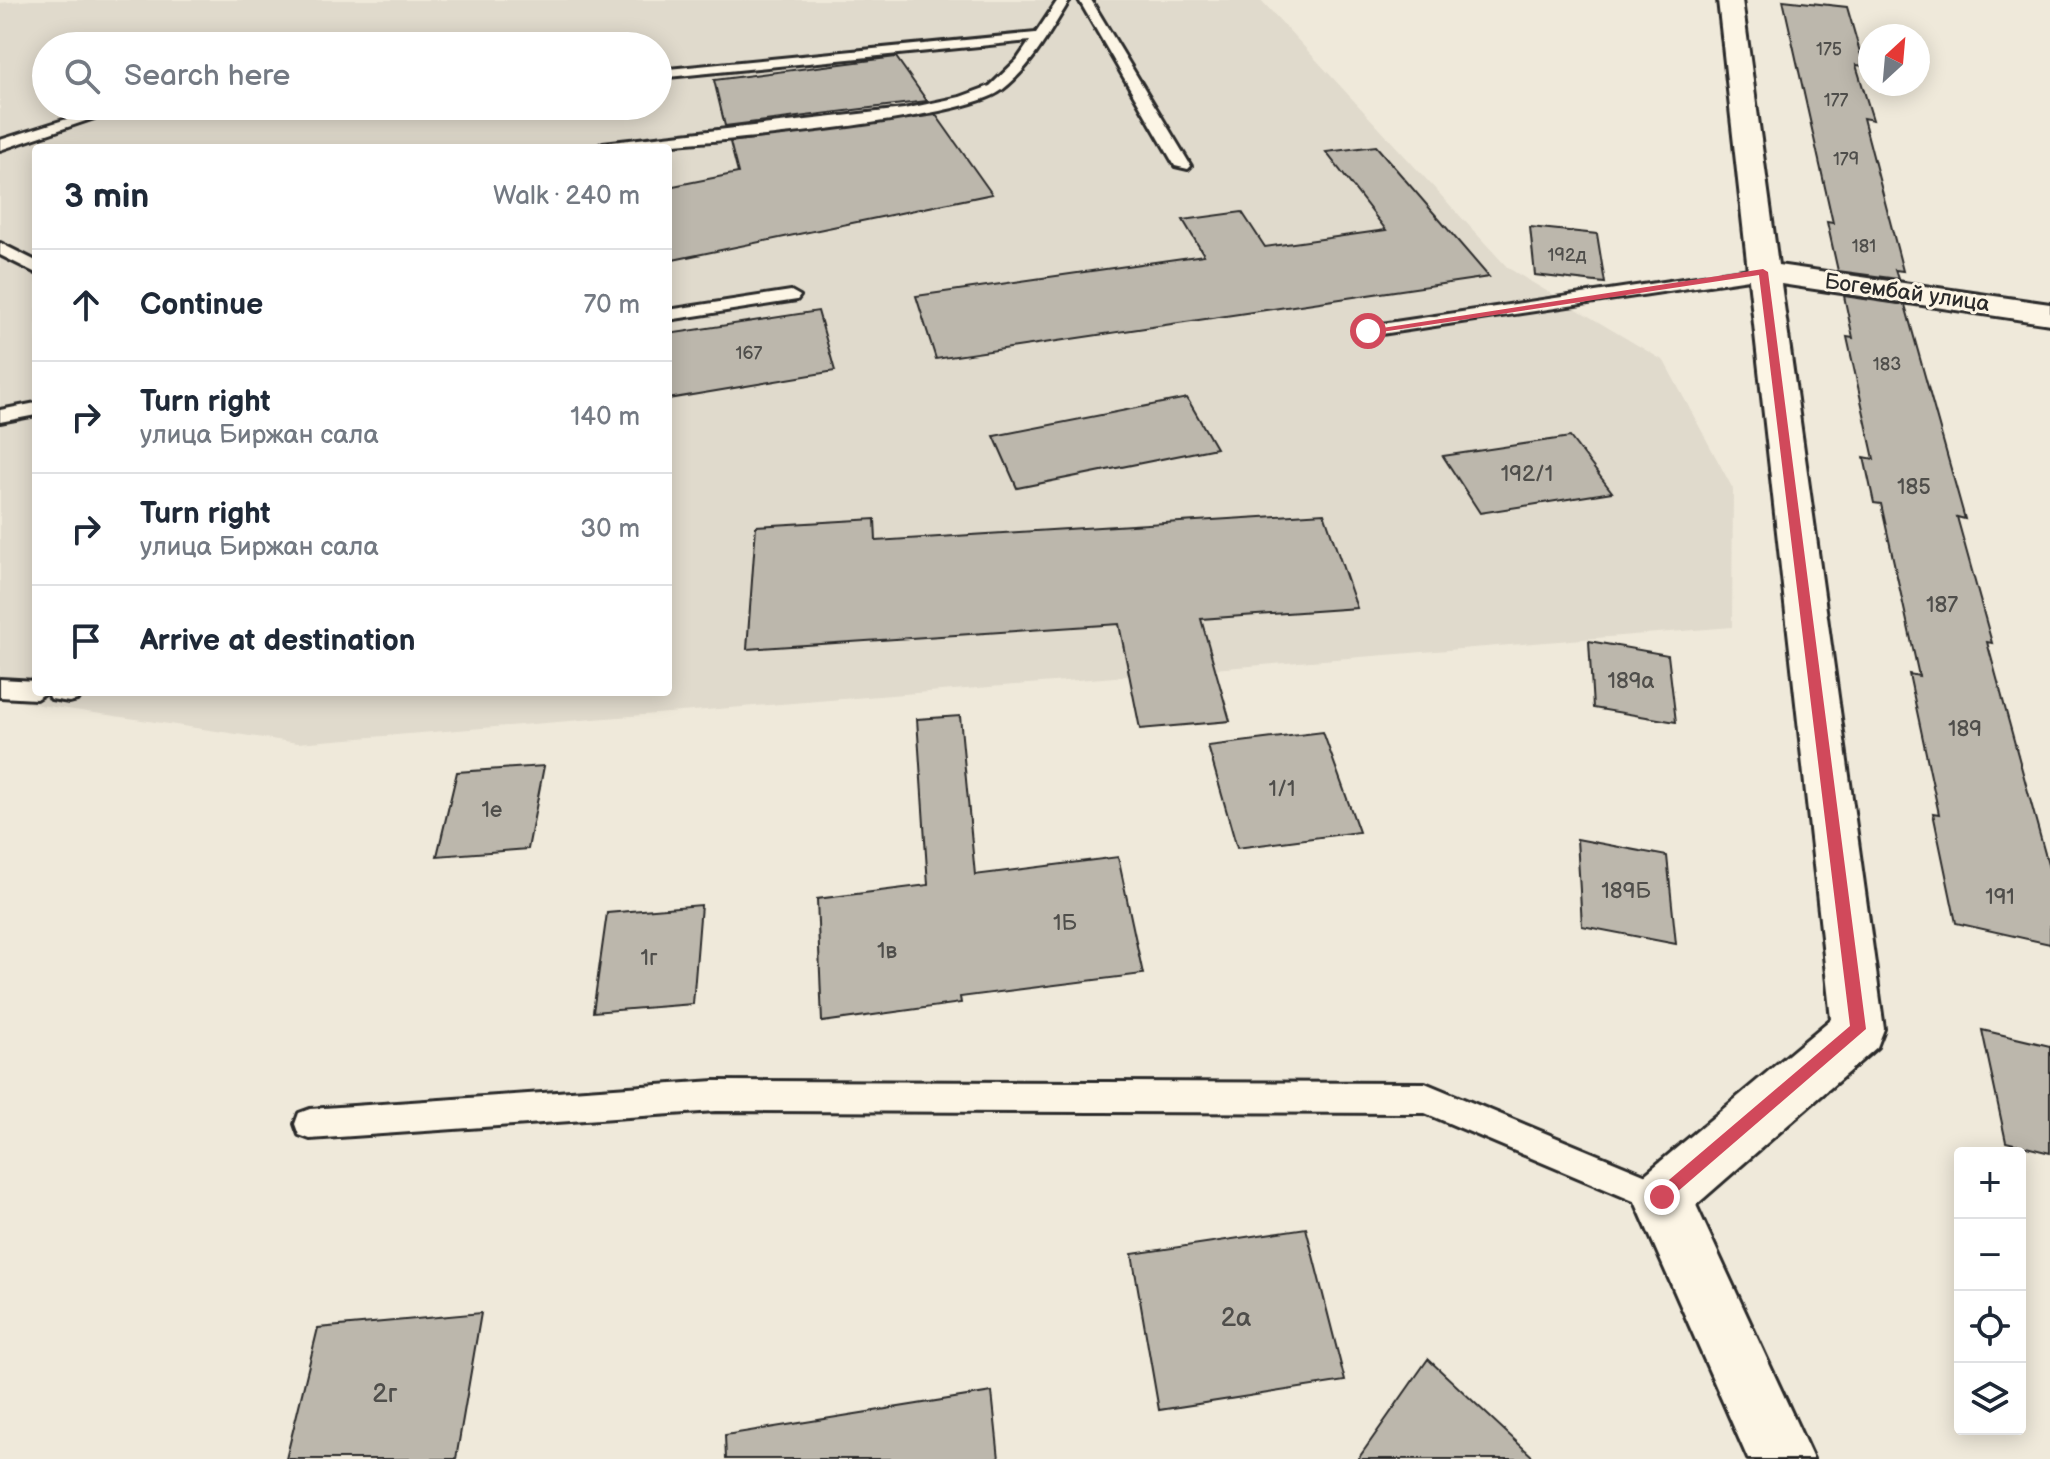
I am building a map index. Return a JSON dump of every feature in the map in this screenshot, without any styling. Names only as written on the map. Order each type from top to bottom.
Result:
[{"type":"street","points":[[1730,0],[1858,1029],[1662,1197],[1781,1459]]},
{"type":"street","name":"Богембай улица","points":[[1763,272],[2050,314]]},
{"type":"lane","points":[[637,144],[904,113],[964,100],[995,89],[1022,63],[1064,0]]},
{"type":"lane","points":[[1085,0],[1183,166]]},
{"type":"lane","points":[[672,73],[1042,36]]},
{"type":"lane","points":[[0,145],[79,120]]},
{"type":"lane","points":[[0,248],[32,266]]},
{"type":"lane","points":[[1368,331],[1763,272]]},
{"type":"lane","points":[[672,314],[791,296]]},
{"type":"lane","points":[[0,416],[32,410]]},
{"type":"lane","points":[[0,688],[32,690]]},
{"type":"lane","points":[[310,1124],[715,1096],[1425,1098],[1662,1197]]},
{"type":"shaded area","points":[[31,0],[1261,0],[1508,268],[1664,361],[1733,489],[1732,627],[298,743],[0,699],[0,3]]},
{"type":"building","points":[[1783,0],[1847,7],[1858,45],[1858,96],[1866,96],[1873,120],[1863,118],[1903,271],[1895,270],[1898,279],[1838,271],[1827,222],[1833,223]]},
{"type":"building","points":[[896,57],[927,101],[725,126],[714,80]]},
{"type":"building","points":[[936,115],[992,194],[672,260],[672,186],[738,173],[730,142]]},
{"type":"building","points":[[1376,146],[1489,277],[936,359],[916,296],[1204,255],[1183,220],[1242,212],[1265,247],[1386,230],[1326,152]]},
{"type":"building","points":[[1530,227],[1597,234],[1605,283],[1535,275]]},
{"type":"building","points":[[1844,296],[1905,305],[1965,519],[1957,517],[1992,643],[1987,642],[2050,872],[2050,944],[1956,923],[1933,813],[1939,814],[1909,674],[1919,676],[1881,504],[1874,503],[1864,457],[1874,459],[1847,337],[1853,338]]},
{"type":"building","points":[[818,311],[835,371],[672,398],[672,333]]},
{"type":"building","points":[[1187,398],[1216,448],[1017,488],[994,436]]},
{"type":"building","points":[[1570,437],[1612,492],[1480,513],[1443,456]]},
{"type":"building","points":[[1324,513],[1357,608],[1201,619],[1230,721],[1140,729],[1119,624],[747,649],[756,526],[875,519],[876,541]]},
{"type":"building","points":[[1589,641],[1668,655],[1676,722],[1593,708]]},
{"type":"building","points":[[960,716],[975,875],[1118,857],[1143,974],[960,997],[961,1003],[822,1022],[817,899],[928,885],[917,719]]},
{"type":"building","points":[[1323,732],[1359,832],[1237,848],[1208,746]]},
{"type":"building","points":[[544,766],[528,849],[437,856],[457,772]]},
{"type":"building","points":[[1577,839],[1667,856],[1676,944],[1582,926]]},
{"type":"building","points":[[701,905],[693,1004],[593,1012],[607,913]]},
{"type":"building","points":[[1982,1030],[2050,1046],[2050,1153],[2006,1142]]},
{"type":"building","points":[[1306,1228],[1345,1381],[1159,1410],[1132,1254]]},
{"type":"building","points":[[481,1313],[456,1459],[286,1459],[318,1328]]},
{"type":"building","points":[[1428,1359],[1535,1459],[1358,1459]]},
{"type":"building","points":[[992,1392],[999,1459],[726,1459],[725,1435]]},
{"type":"route","points":[[1368,331],[1763,272],[1858,1029],[1662,1197]]}]
